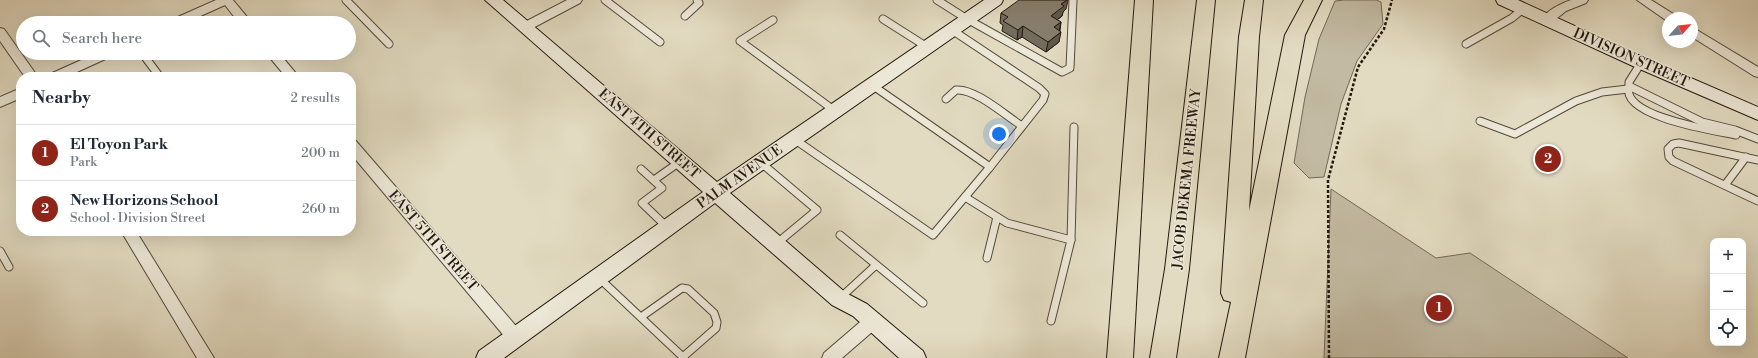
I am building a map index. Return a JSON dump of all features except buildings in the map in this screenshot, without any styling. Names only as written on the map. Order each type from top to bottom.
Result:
[{"type":"highway","points":[[1120,358],[1144,0]]},
{"type":"highway","name":"JACOB DEKEMA FREEWAY","points":[[1162,358],[1177,270],[1206,0]]},
{"type":"highway","points":[[1229,358],[1249,37],[1254,0]]},
{"type":"highway","points":[[1232,358],[1295,35],[1313,0]]},
{"type":"street","points":[[191,16],[226,0],[240,16]]},
{"type":"street","name":"EAST 4TH STREET","points":[[493,0],[839,299],[860,310],[915,358]]},
{"type":"street","points":[[525,27],[576,0]]},
{"type":"street","name":"PALM AVENUE","points":[[491,357],[717,192],[995,0]]},
{"type":"street","name":"DIVISION STREET","points":[[1504,0],[1641,63],[1758,114]]},
{"type":"street","points":[[1547,20],[1562,8],[1582,0]]},
{"type":"street","points":[[1643,0],[1662,12]]},
{"type":"street","points":[[0,32],[16,54]]},
{"type":"street","points":[[1698,35],[1758,73]]},
{"type":"street","points":[[20,60],[28,72]]},
{"type":"street","points":[[66,72],[93,60]]},
{"type":"street","points":[[278,60],[288,72]]},
{"type":"street","points":[[0,102],[16,94]]},
{"type":"street","name":"EAST 5TH STREET","points":[[356,151],[516,338]]},
{"type":"street","points":[[131,236],[206,358]]},
{"type":"street","points":[[830,358],[873,321]]},
{"type":"lane","points":[[346,0],[389,44]]},
{"type":"lane","points":[[605,0],[660,42]]},
{"type":"lane","points":[[685,16],[699,3],[697,0]]},
{"type":"lane","points":[[937,0],[967,19],[1062,72],[1070,68],[1073,0]]},
{"type":"lane","points":[[1466,44],[1512,18],[1524,9]]},
{"type":"lane","points":[[883,19],[927,46]]},
{"type":"lane","points":[[773,20],[740,41],[835,111]]},
{"type":"lane","points":[[794,139],[933,235],[990,167],[1043,100],[1045,94],[1039,88],[952,30]]},
{"type":"lane","points":[[147,60],[156,72]]},
{"type":"lane","points":[[1641,63],[1629,82],[1628,88],[1633,100],[1653,115],[1665,120],[1755,139]]},
{"type":"lane","points":[[872,85],[990,167]]},
{"type":"lane","points":[[1480,121],[1515,134],[1576,101],[1602,92],[1628,88],[1702,122],[1735,130],[1755,139]]},
{"type":"lane","points":[[946,98],[952,92],[962,90],[973,94],[1022,126]]},
{"type":"lane","points":[[1051,321],[1071,240],[1074,126]]},
{"type":"lane","points":[[1758,160],[1679,143],[1670,146],[1668,149],[1669,157],[1673,161],[1758,201]]},
{"type":"lane","points":[[1725,185],[1746,157]]},
{"type":"lane","points":[[654,180],[681,161]]},
{"type":"lane","points":[[760,162],[817,210],[776,244]]},
{"type":"lane","points":[[641,169],[662,188],[642,203],[668,228]]},
{"type":"lane","points":[[965,197],[1007,223],[1071,240]]},
{"type":"lane","points":[[987,258],[997,217]]},
{"type":"lane","points":[[840,234],[923,303]]},
{"type":"lane","points":[[0,251],[9,267]]},
{"type":"lane","points":[[839,299],[876,265]]},
{"type":"lane","points":[[599,278],[684,357],[716,328],[717,322],[714,313],[709,308],[688,289],[682,288],[641,317]]},
{"type":"path","points":[[1329,358],[1328,180],[1358,67],[1384,29],[1392,0]]},
{"type":"shaded area","points":[[1376,0],[1381,2],[1383,24],[1357,61],[1341,104],[1324,177],[1309,178],[1294,163],[1305,97],[1319,39],[1335,1]]},
{"type":"shaded area","points":[[1331,189],[1436,258],[1470,253],[1628,358],[1324,358]]},
{"type":"place","name":"New Horizons School","points":[[1548,159]]},
{"type":"place","name":"El Toyon Park","points":[[1439,308]]}]
